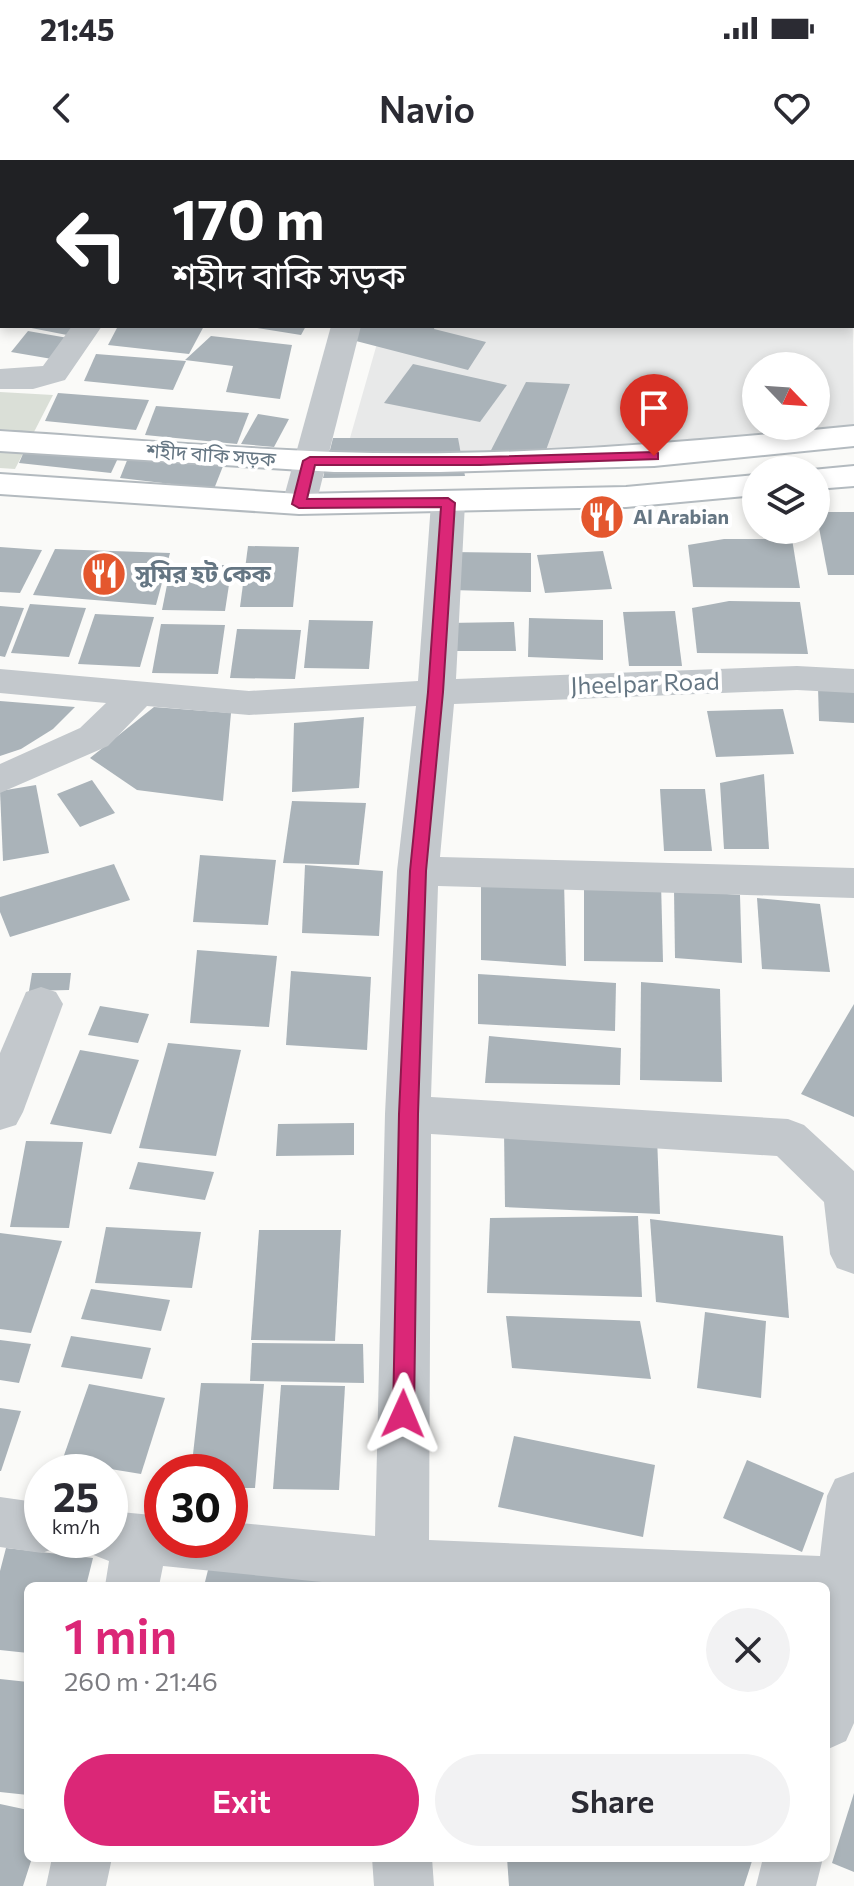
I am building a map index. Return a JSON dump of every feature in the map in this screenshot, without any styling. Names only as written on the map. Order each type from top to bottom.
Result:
[{"type":"street","points":[[0,379],[33,379],[54,373],[86,328]]},
{"type":"street","points":[[299,504],[345,328]]},
{"type":"street","name":"শহীদ বাকি সড়ক","points":[[0,441],[310,461],[454,462],[654,456],[854,436]]},
{"type":"street","points":[[830,478],[854,476]]},
{"type":"street","name":"শহীদ বাকি সড়ক","points":[[0,484],[299,504],[626,497],[742,486]]},
{"type":"street","points":[[400,1575],[408,1114],[418,871],[436,692],[448,503]]},
{"type":"street","name":"Jheelpar Road","points":[[0,681],[249,703],[436,692],[797,678],[854,681]]},
{"type":"street","points":[[0,780],[94,737],[138,693]]},
{"type":"street","points":[[418,871],[854,883]]},
{"type":"street","points":[[0,1112],[41,1004]]},
{"type":"street","points":[[408,1114],[788,1138],[847,1194],[854,1254]]},
{"type":"street","points":[[830,1690],[854,1496]]},
{"type":"street","points":[[0,1522],[24,1525]]},
{"type":"street","points":[[128,1554],[400,1575],[788,1582]]},
{"type":"street","points":[[830,1583],[844,1583]]},
{"type":"street","points":[[830,1732],[854,1741]]},
{"type":"street","points":[[76,1886],[81,1862]]},
{"type":"street","points":[[402,1862],[404,1886]]},
{"type":"street","points":[[786,1886],[792,1862]]},
{"type":"shaded area","points":[[381,328],[853,328],[854,441],[344,459]]},
{"type":"shaded area","points":[[0,392],[53,395],[15,469],[0,468]]},
{"type":"building","points":[[31,328],[72,328],[67,335]]},
{"type":"building","points":[[117,328],[203,328],[189,354],[108,345]]},
{"type":"building","points":[[257,328],[305,328],[301,335]]},
{"type":"building","points":[[359,328],[434,328],[486,342],[468,370],[356,341]]},
{"type":"building","points":[[28,331],[68,338],[52,359],[11,352]]},
{"type":"building","points":[[211,336],[292,345],[280,399],[226,392],[233,366],[185,360]]},
{"type":"building","points":[[96,354],[186,361],[173,390],[84,381]]},
{"type":"building","points":[[413,364],[507,385],[480,422],[384,403]]},
{"type":"building","points":[[526,382],[570,384],[541,464],[488,456]]},
{"type":"building","points":[[58,393],[149,400],[136,430],[45,421]]},
{"type":"building","points":[[156,406],[249,413],[237,444],[145,435]]},
{"type":"building","points":[[258,414],[289,419],[274,447],[241,444]]},
{"type":"building","points":[[32,433],[126,441],[111,473],[19,463]]},
{"type":"building","points":[[333,438],[458,438],[465,476],[323,478]]},
{"type":"building","points":[[132,448],[227,456],[214,489],[120,478]]},
{"type":"building","points":[[830,512],[854,512],[854,575],[828,575],[822,544],[830,544]]},
{"type":"building","points":[[724,539],[742,539],[742,544],[793,544],[800,588],[693,587],[688,545]]},
{"type":"building","points":[[248,546],[299,547],[293,607],[240,607]]},
{"type":"building","points":[[0,547],[42,550],[20,593],[0,592]]},
{"type":"building","name":"সুমির হট কেক","points":[[55,549],[170,553],[156,605],[33,595]]},
{"type":"building","points":[[603,551],[612,589],[545,593],[537,555]]},
{"type":"building","points":[[451,552],[531,553],[531,592],[450,590]]},
{"type":"building","points":[[171,565],[232,565],[225,611],[162,610]]},
{"type":"building","points":[[729,601],[800,602],[808,654],[697,653],[692,608]]},
{"type":"building","points":[[30,604],[86,608],[69,657],[11,653]]},
{"type":"building","points":[[0,606],[24,608],[5,657],[0,656]]},
{"type":"building","points":[[675,611],[682,666],[629,666],[623,612]]},
{"type":"building","name":"সুমির হট কেক","points":[[95,614],[154,617],[140,667],[78,664]]},
{"type":"building","points":[[529,618],[603,620],[603,660],[528,657]]},
{"type":"building","points":[[309,620],[373,621],[369,669],[304,668]]},
{"type":"building","points":[[514,622],[516,651],[448,651],[447,623]]},
{"type":"building","points":[[161,624],[225,625],[218,674],[152,673]]},
{"type":"building","points":[[237,629],[301,630],[295,679],[230,678]]},
{"type":"building","points":[[818,687],[854,690],[854,723],[819,721]]},
{"type":"building","points":[[0,701],[75,707],[53,729],[21,749],[0,756]]},
{"type":"building","points":[[154,707],[231,713],[223,801],[137,790],[90,758]]},
{"type":"building","points":[[783,709],[794,754],[716,757],[707,711]]},
{"type":"building","points":[[364,717],[359,788],[292,792],[294,723]]},
{"type":"building","points":[[764,774],[769,849],[724,849],[720,783]]},
{"type":"building","points":[[92,780],[115,813],[80,827],[57,794]]},
{"type":"building","points":[[36,785],[49,853],[3,861],[0,791]]},
{"type":"building","points":[[660,789],[705,789],[712,851],[664,851]]},
{"type":"building","points":[[292,801],[366,803],[359,865],[283,863]]},
{"type":"building","points":[[200,855],[276,860],[268,925],[193,922]]},
{"type":"building","points":[[114,864],[130,900],[10,937],[0,912],[0,897]]},
{"type":"building","points":[[305,865],[383,871],[379,936],[302,933]]},
{"type":"building","points":[[481,878],[564,880],[566,966],[481,960]]},
{"type":"building","points":[[584,878],[661,882],[663,962],[584,961]]},
{"type":"building","points":[[674,890],[740,895],[742,963],[675,958]]},
{"type":"building","points":[[757,898],[820,904],[830,972],[762,969]]},
{"type":"building","points":[[197,950],[277,956],[269,1027],[190,1023]]},
{"type":"building","points":[[291,971],[371,977],[367,1050],[286,1045]]},
{"type":"building","points":[[32,973],[71,973],[69,990],[29,991]]},
{"type":"building","points":[[478,974],[616,983],[615,1031],[478,1024]]},
{"type":"building","points":[[641,982],[720,989],[722,1082],[640,1080]]},
{"type":"building","points":[[854,1004],[854,1117],[801,1094]]},
{"type":"building","points":[[100,1006],[149,1014],[138,1043],[88,1035]]},
{"type":"building","points":[[489,1036],[621,1048],[620,1085],[485,1083]]},
{"type":"building","points":[[168,1043],[241,1050],[216,1156],[139,1148]]},
{"type":"building","points":[[80,1050],[139,1060],[111,1134],[50,1124]]},
{"type":"building","points":[[354,1123],[354,1155],[276,1156],[278,1124]]},
{"type":"building","points":[[504,1130],[657,1137],[660,1214],[505,1207]]},
{"type":"building","points":[[26,1141],[83,1142],[69,1228],[10,1227]]},
{"type":"building","points":[[138,1162],[214,1172],[205,1200],[129,1189]]},
{"type":"building","points":[[638,1216],[642,1297],[487,1293],[490,1218]]},
{"type":"building","points":[[650,1219],[783,1236],[789,1318],[656,1302]]},
{"type":"building","points":[[106,1227],[201,1232],[192,1288],[95,1283]]},
{"type":"building","points":[[259,1230],[341,1230],[335,1341],[251,1340]]},
{"type":"building","points":[[0,1233],[62,1241],[31,1333],[0,1329]]},
{"type":"building","points":[[91,1289],[170,1300],[161,1331],[81,1319]]},
{"type":"building","points":[[705,1312],[766,1321],[761,1398],[697,1388]]},
{"type":"building","points":[[506,1316],[640,1321],[651,1379],[512,1368]]},
{"type":"building","points":[[71,1336],[151,1348],[142,1379],[61,1367]]},
{"type":"building","points":[[0,1340],[31,1344],[19,1383],[0,1380]]},
{"type":"building","points":[[252,1343],[363,1344],[364,1383],[250,1381]]},
{"type":"building","points":[[201,1383],[264,1384],[255,1488],[248,1488],[248,1454],[193,1454]]},
{"type":"building","points":[[89,1384],[165,1398],[147,1454],[144,1454],[141,1474],[128,1472],[128,1454],[64,1454]]},
{"type":"building","points":[[281,1385],[345,1386],[339,1490],[273,1489]]},
{"type":"building","points":[[0,1408],[21,1411],[1,1471],[0,1471]]},
{"type":"building","points":[[514,1436],[655,1465],[643,1537],[498,1507]]},
{"type":"building","points":[[747,1460],[824,1493],[802,1552],[723,1518]]},
{"type":"building","points":[[6,1548],[24,1550],[24,1558],[93,1558],[87,1582],[24,1582],[24,1653],[0,1650],[0,1571]]},
{"type":"building","points":[[211,1558],[359,1582],[205,1582]]},
{"type":"building","points":[[0,1679],[24,1682],[24,1795],[0,1792]]},
{"type":"building","points":[[854,1793],[854,1872],[832,1863]]},
{"type":"building","points":[[0,1804],[24,1809],[24,1862],[31,1862],[23,1886],[0,1886]]},
{"type":"building","points":[[507,1862],[752,1862],[744,1886],[509,1886]]},
{"type":"place","name":"Al Arabian","points":[[602,517]]},
{"type":"place","name":"সুমির হট কেক","points":[[104,574]]},
{"type":"route","points":[[403,1414],[408,1114],[418,871],[436,692],[448,503],[299,504],[310,461],[480,461],[654,456]]}]
